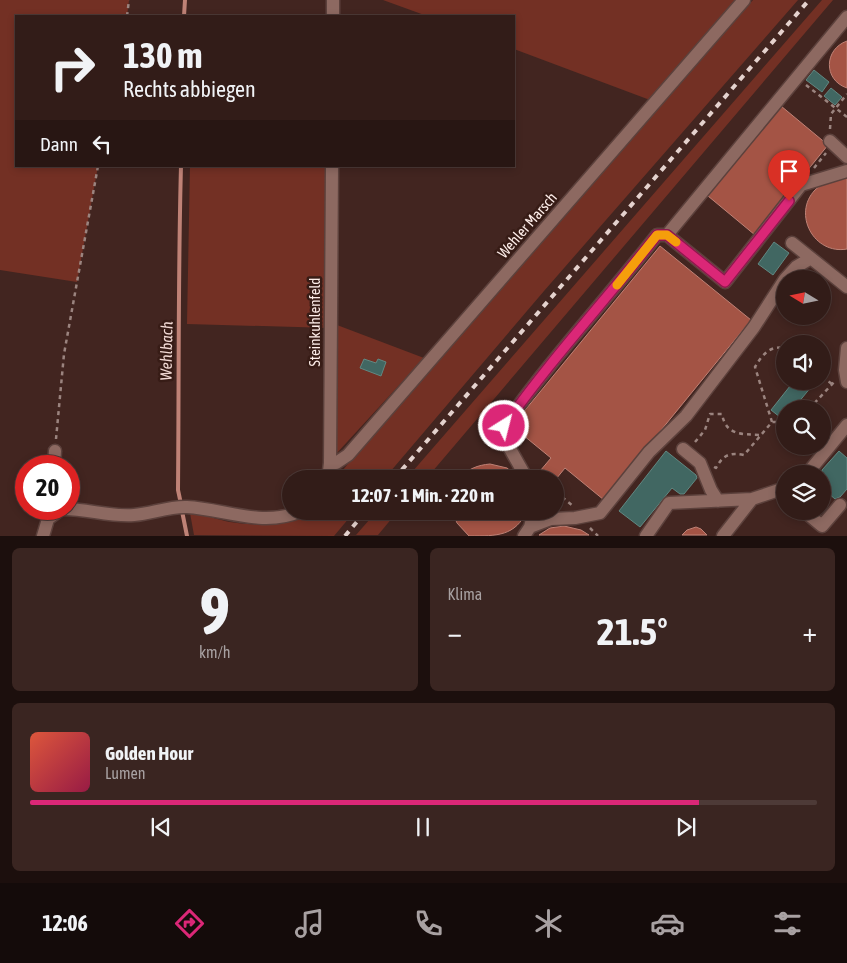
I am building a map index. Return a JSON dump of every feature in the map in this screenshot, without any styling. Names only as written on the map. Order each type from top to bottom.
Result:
[{"type":"street","points":[[332,0],[332,15]]},
{"type":"street","name":"Wehler Marsch","points":[[330,463],[336,463],[348,455],[744,0]]},
{"type":"street","points":[[667,235],[847,17]]},
{"type":"street","points":[[831,143],[847,157]]},
{"type":"street","name":"Steinkuhlenfeld","points":[[329,470],[332,167]]},
{"type":"street","points":[[522,470],[505,440],[504,426],[588,318],[657,235],[667,235],[725,282],[801,185],[847,171]]},
{"type":"street","points":[[792,242],[847,287]]},
{"type":"street","points":[[793,270],[811,258]]},
{"type":"street","points":[[527,531],[551,519],[575,518],[600,513],[649,452],[686,416],[754,327],[776,293]]},
{"type":"street","points":[[846,376],[847,348]]},
{"type":"street","points":[[814,465],[847,425]]},
{"type":"street","points":[[55,451],[55,455]]},
{"type":"street","points":[[685,451],[700,463],[710,490],[718,501]]},
{"type":"street","points":[[646,536],[670,503],[752,499],[776,493]]},
{"type":"street","points":[[723,536],[752,499]]},
{"type":"street","points":[[831,516],[840,505]]},
{"type":"street","points":[[80,510],[134,515],[180,507],[246,517],[282,516]]},
{"type":"street","points":[[43,536],[48,520]]},
{"type":"street","points":[[815,520],[822,526],[827,520]]},
{"type":"path","points":[[127,15],[129,0]]},
{"type":"path","points":[[797,77],[847,117]]},
{"type":"path","points":[[801,185],[831,143],[831,114],[847,94]]},
{"type":"path","points":[[55,451],[64,354],[98,167]]},
{"type":"path","points":[[772,422],[755,367],[767,351],[776,348]]},
{"type":"path","points":[[817,400],[832,384],[846,376]]},
{"type":"path","points":[[685,451],[705,430],[710,414],[722,414],[725,425],[738,434],[761,435]]},
{"type":"path","points":[[700,463],[716,468],[721,459],[727,454],[744,455],[772,422],[776,422]]},
{"type":"shaded area","points":[[0,0],[129,0],[127,15],[15,15],[15,167],[98,167],[77,282],[0,270]]},
{"type":"shaded area","points":[[383,0],[738,0],[650,100],[515,49],[515,15],[424,15]]},
{"type":"shaded area","points":[[753,0],[798,0],[544,291],[392,470],[343,470],[354,456],[583,189]]},
{"type":"shaded area","points":[[822,0],[833,0],[434,470],[414,470]]},
{"type":"shaded area","points":[[847,41],[847,88],[839,84],[834,78],[830,72],[829,64],[834,51],[839,45]]},
{"type":"shaded area","points":[[781,106],[828,145],[755,235],[708,196]]},
{"type":"shaded area","points":[[190,167],[332,167],[331,328],[187,324]]},
{"type":"shaded area","points":[[847,176],[847,249],[835,249],[825,246],[810,231],[806,221],[806,210],[808,200],[818,187]]},
{"type":"shaded area","points":[[660,246],[751,320],[604,500],[565,468],[563,470],[541,470],[551,458],[512,426]]},
{"type":"shaded area","points":[[337,325],[424,358],[336,454]]},
{"type":"shaded area","points":[[490,464],[509,470],[470,470],[481,465]]},
{"type":"shaded area","points":[[190,513],[235,523],[258,525],[294,520],[347,520],[334,536],[194,535]]},
{"type":"shaded area","points":[[369,520],[390,520],[378,535],[356,535]]},
{"type":"shaded area","points":[[456,520],[521,520],[511,530],[489,536],[469,536]]},
{"type":"shaded area","points":[[564,526],[581,530],[589,535],[539,535],[550,528]]},
{"type":"shaded area","points":[[696,527],[707,535],[682,535],[687,530]]},
{"type":"building","points":[[814,70],[829,82],[822,92],[806,80]]},
{"type":"building","points":[[831,88],[842,97],[835,105],[824,96]]},
{"type":"building","points":[[774,242],[789,253],[773,275],[758,264]]},
{"type":"building","points":[[364,359],[376,363],[378,359],[386,362],[381,376],[360,368]]},
{"type":"building","points":[[787,390],[809,390],[800,400],[779,400]]},
{"type":"building","points":[[776,404],[776,414],[771,410]]},
{"type":"building","points":[[666,451],[696,475],[697,478],[684,494],[680,494],[672,488],[640,527],[619,511]]},
{"type":"building","points":[[839,451],[847,458],[847,489],[840,497],[835,499],[831,496],[831,465],[826,465]]},
{"type":"waterway","name":"Wehlbach","points":[[184,15],[185,0]]},
{"type":"waterway","name":"Wehlbach","points":[[181,167],[178,490],[181,504]]},
{"type":"waterway","name":"Wehlbach","points":[[182,511],[187,536]]},
{"type":"railway","points":[[402,470],[809,0]]},
{"type":"railway","points":[[345,536],[358,520]]},
{"type":"slow traffic","points":[[617,285],[657,235],[667,235],[676,242]]},
{"type":"route","points":[[504,426],[588,318],[657,235],[667,235],[725,282],[789,201]]}]
